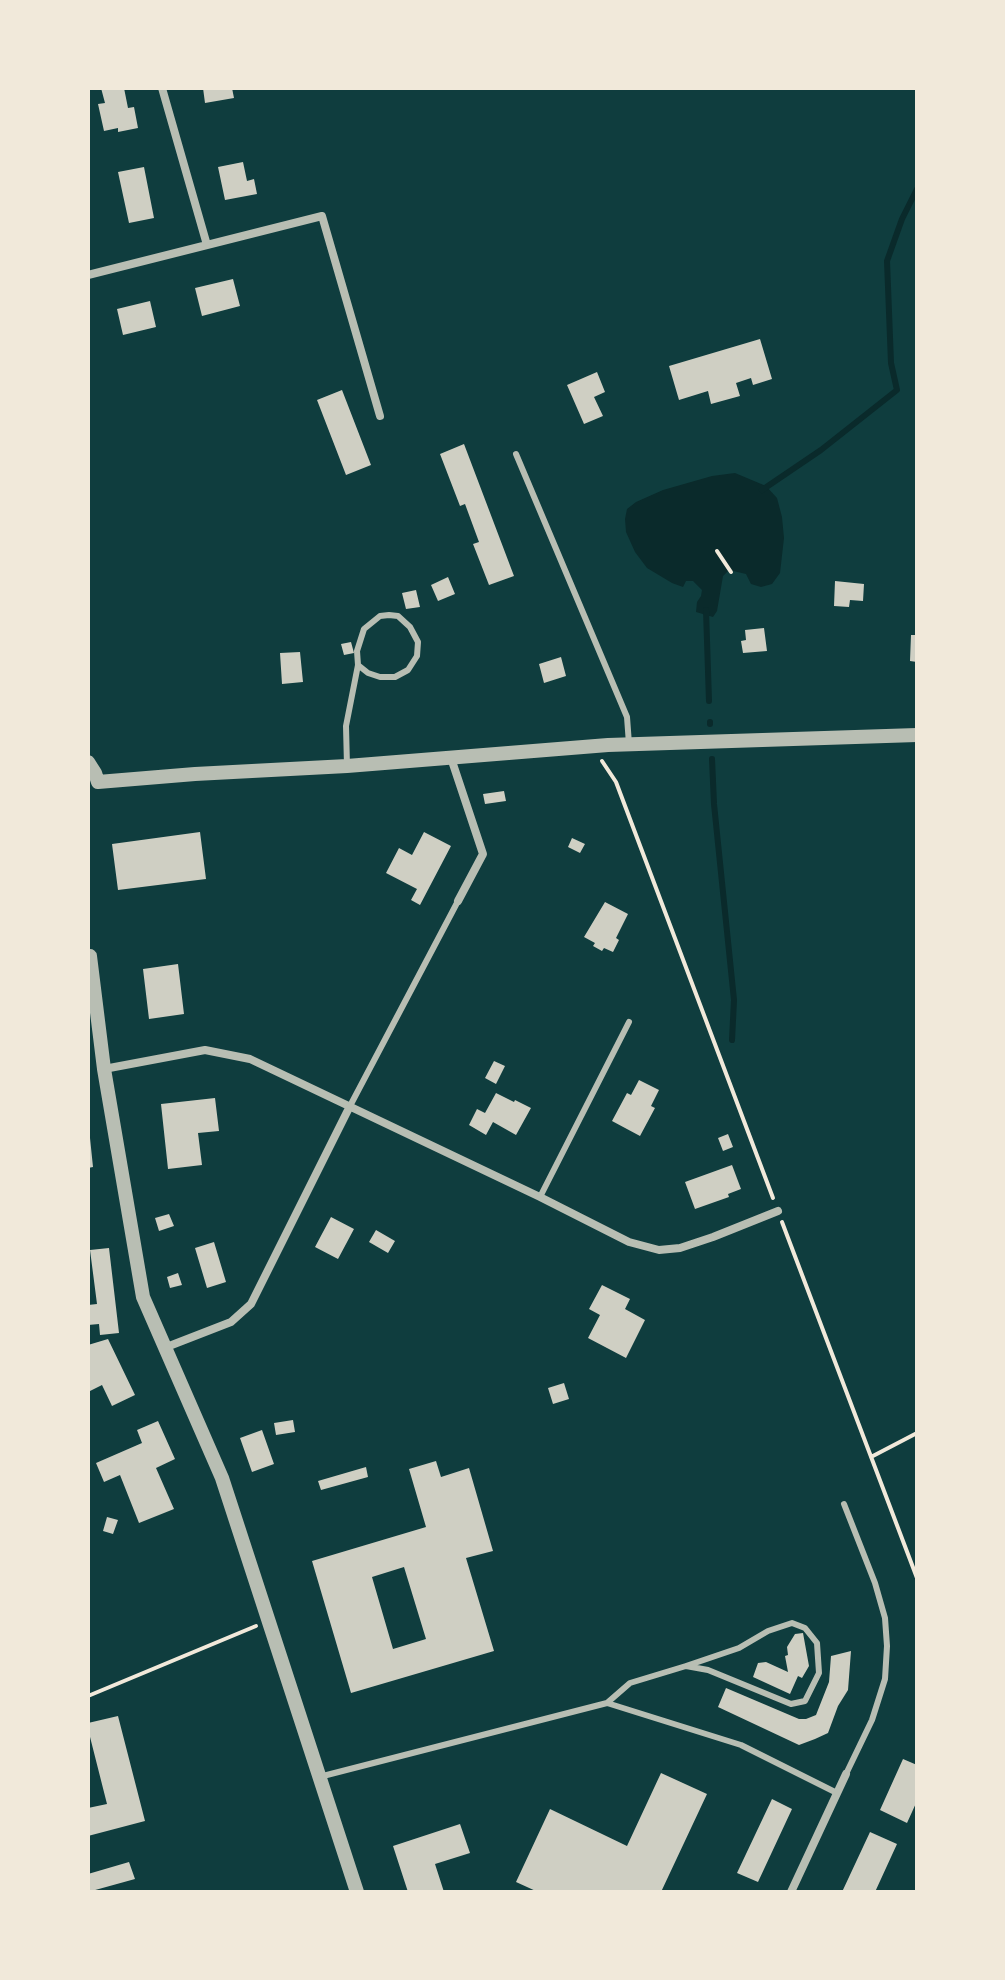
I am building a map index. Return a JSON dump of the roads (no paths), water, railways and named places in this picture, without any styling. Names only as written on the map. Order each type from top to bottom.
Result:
[{"type":"street","points":[[162,88],[207,245]]},
{"type":"street","points":[[88,275],[322,216],[380,416]]},
{"type":"street","points":[[88,762],[98,782],[629,744],[917,735]]},
{"type":"street","points":[[451,758],[483,854],[458,901]]},
{"type":"street","points":[[90,956],[104,1069],[143,1297],[222,1478],[357,1892]]},
{"type":"street","points":[[104,1069],[205,1050],[250,1059],[629,1242],[659,1250],[691,1245],[778,1211]]},
{"type":"street","points":[[164,1348],[231,1322],[251,1304],[350,1106]]},
{"type":"street","points":[[791,1892],[846,1774]]},
{"type":"lane","points":[[516,454],[627,717],[629,744]]},
{"type":"lane","points":[[347,766],[346,726],[358,665],[357,651],[364,629],[380,616],[398,616],[410,627],[418,642],[417,656],[408,670],[395,677],[380,677],[358,665]]},
{"type":"lane","points":[[350,1106],[458,901]]},
{"type":"lane","points":[[540,1197],[629,1022]]},
{"type":"lane","points":[[844,1504],[882,1606],[887,1646],[885,1679],[872,1720],[846,1774]]},
{"type":"lane","points":[[319,1777],[607,1703],[630,1683],[739,1648],[768,1631],[792,1623],[805,1628],[817,1643],[819,1673],[805,1701],[791,1704],[708,1670],[686,1666]]},
{"type":"lane","points":[[607,1703],[741,1745],[837,1793]]},
{"type":"water","points":[[735,473],[766,486],[777,498],[784,538],[780,573],[772,584],[761,587],[751,584],[746,574],[729,570],[723,576],[717,611],[713,617],[696,612],[702,590],[693,581],[686,581],[683,587],[647,568],[626,532],[625,519],[627,509],[636,502],[663,490]]},
{"type":"waterway","points":[[762,490],[821,450],[897,390],[891,363],[887,261],[917,189]]},
{"type":"waterway","points":[[706,610],[709,701]]},
{"type":"waterway","points":[[712,759],[734,1000],[732,1040]]}]
